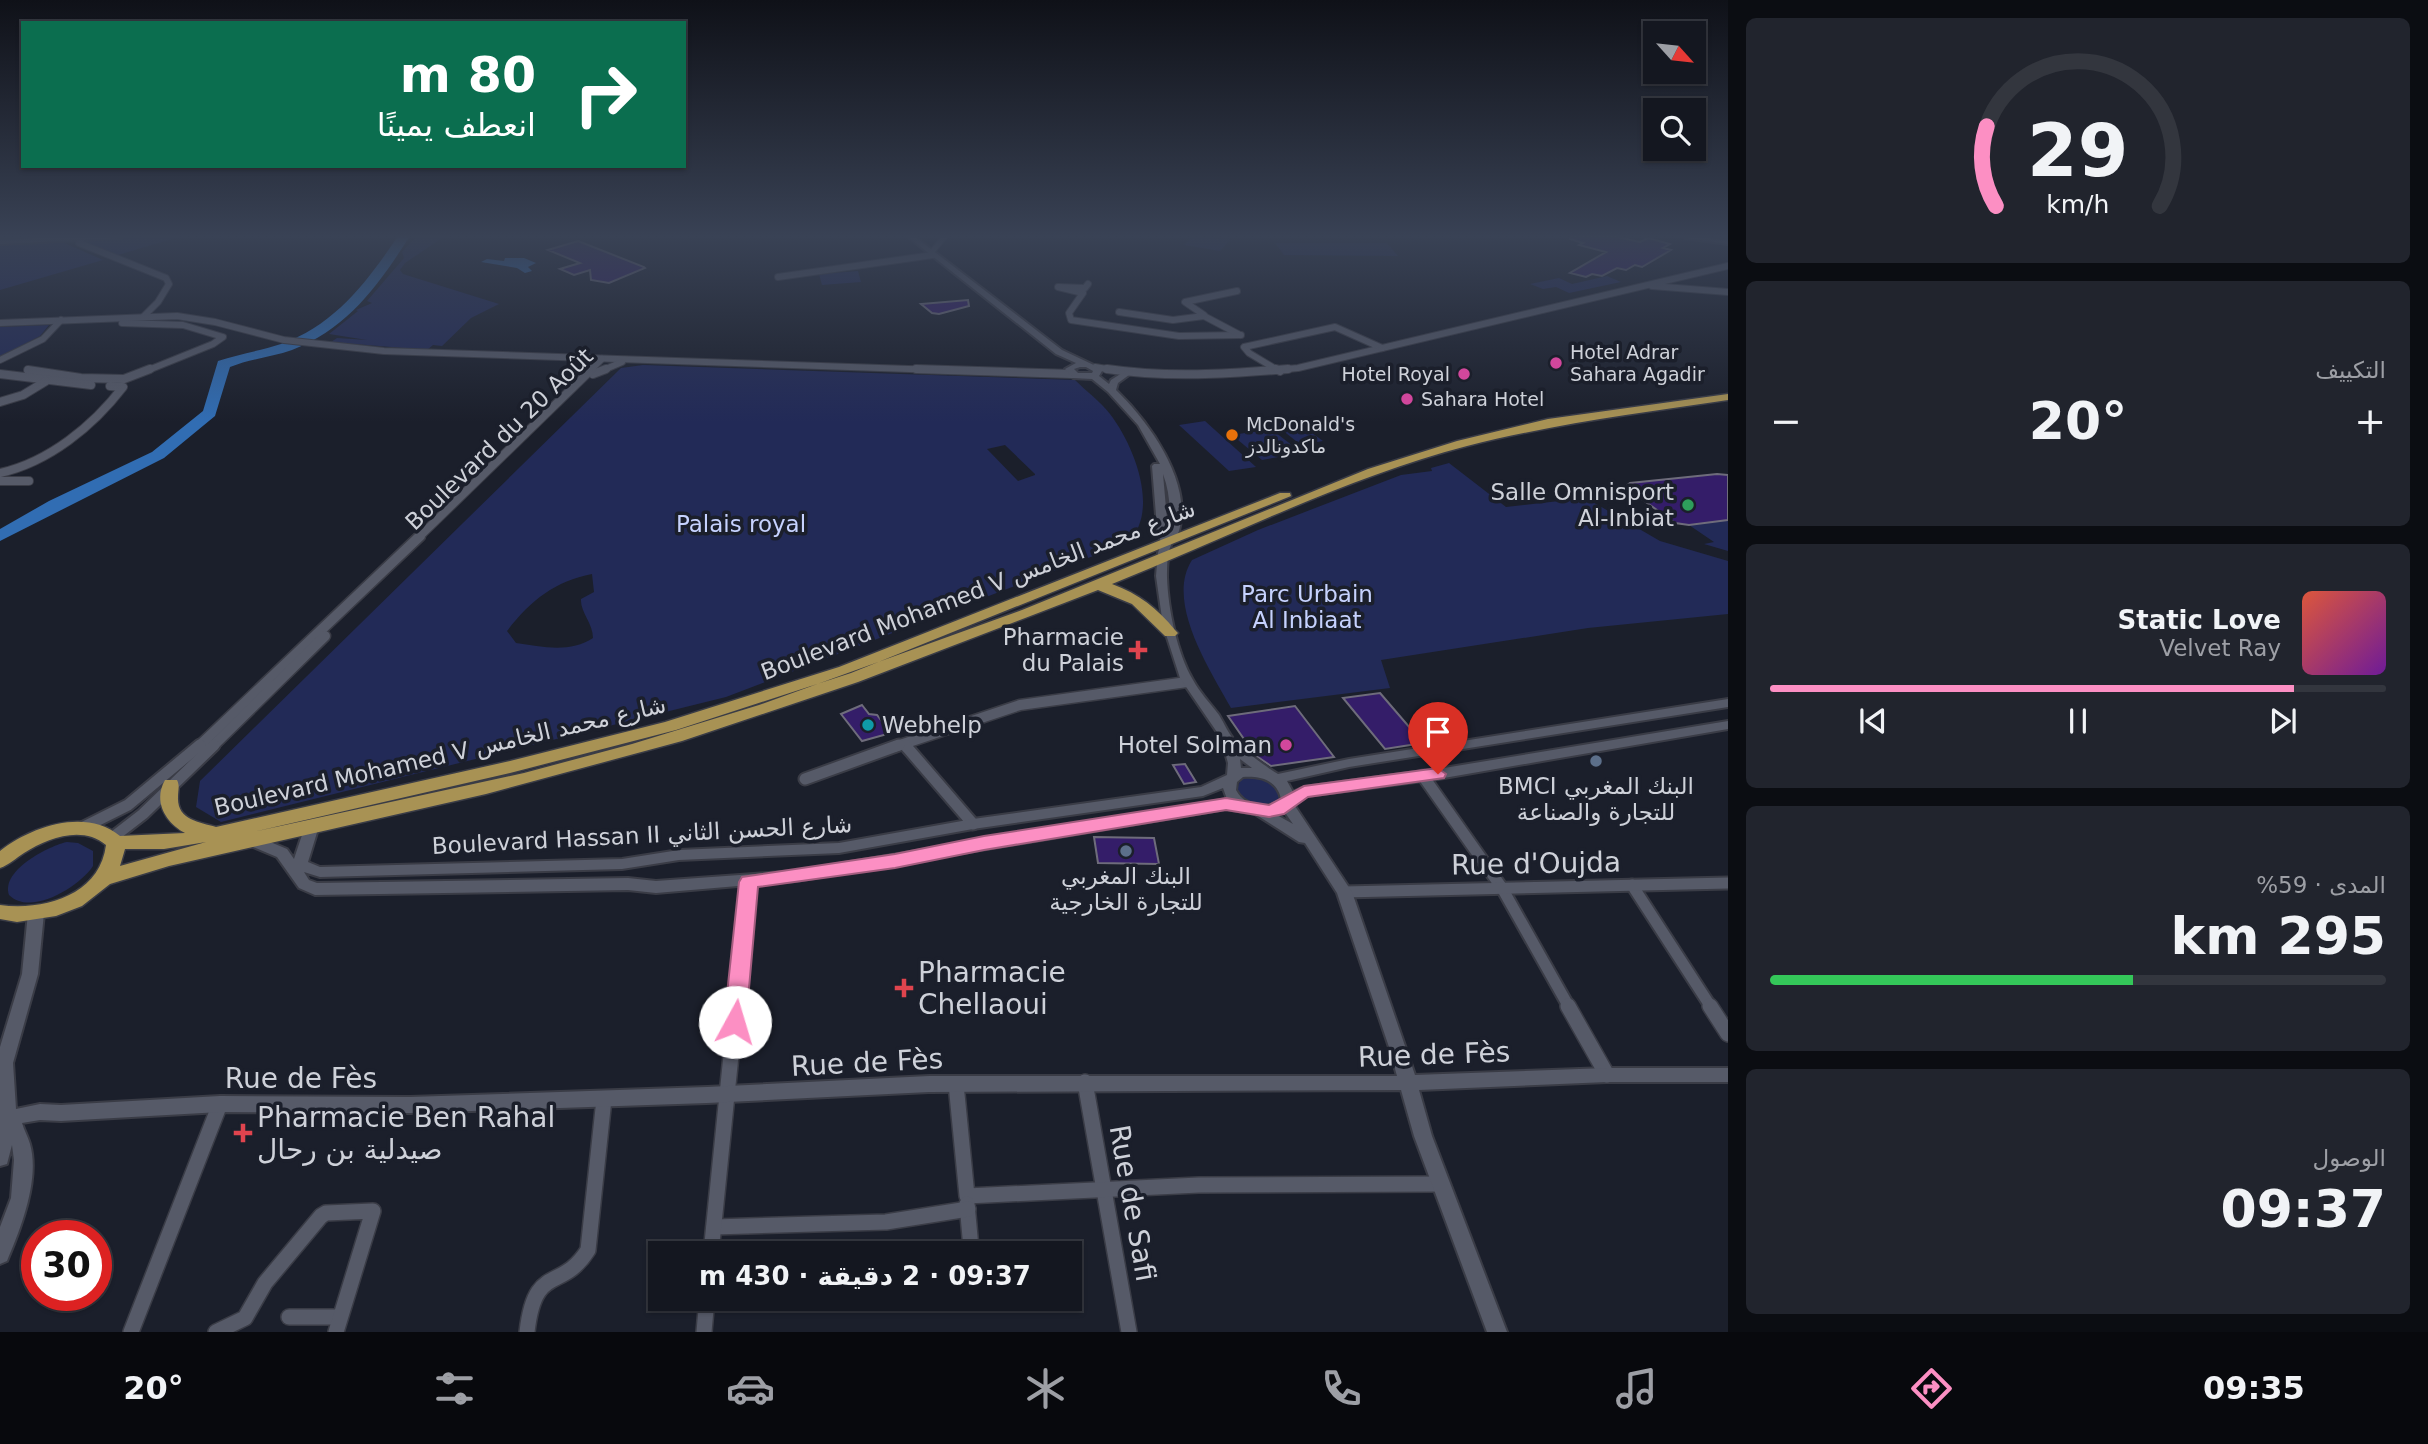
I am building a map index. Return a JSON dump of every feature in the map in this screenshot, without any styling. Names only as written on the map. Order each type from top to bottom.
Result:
[{"type":"main road","name":"Boulevard Mohamed V شارع محمد الخامس","points":[[103,878],[171,858],[513,780],[832,686],[987,629],[1361,466],[1450,438],[1539,418],[1728,389]]},
{"type":"main road","name":"Boulevard Mohamed V شارع محمد الخامس","points":[[82,828],[94,829],[114,840],[164,842],[219,833],[672,732],[1162,553],[1372,472],[1461,444],[1548,423],[1728,397]]},
{"type":"main road","points":[[1095,584],[1130,595],[1144,603],[1170,633]]},
{"type":"main road","points":[[171,784],[167,794],[168,803],[175,819],[201,832],[219,833]]},
{"type":"main road","points":[[0,860],[9,849],[50,832],[82,828]]},
{"type":"main road","points":[[0,912],[36,914],[78,898],[103,878],[115,860],[114,840]]},
{"type":"street","points":[[135,323],[161,298]]},
{"type":"street","points":[[989,298],[1059,352],[1094,371],[1143,424],[1166,469],[1172,493],[1174,528],[1162,553]]},
{"type":"street","points":[[1079,298],[1069,313],[1070,320],[1179,336],[1241,335]]},
{"type":"street","points":[[1203,298],[1185,302],[1204,316],[1256,343]]},
{"type":"street","points":[[1072,371],[1198,376],[1280,371],[1592,298]]},
{"type":"street","points":[[1119,312],[1172,320],[1204,316]]},
{"type":"street","points":[[0,323],[144,316],[206,320],[284,340],[323,346],[384,351],[605,359]]},
{"type":"street","points":[[0,360],[43,339],[61,320]]},
{"type":"street","points":[[28,370],[81,378],[127,379],[213,344],[223,337],[183,325],[115,323]]},
{"type":"street","points":[[1280,371],[1245,349],[1247,346],[1335,327],[1382,348]]},
{"type":"street","points":[[1059,352],[1072,371],[1113,400],[1148,444],[1160,479],[1164,593],[1170,633],[1187,682],[1229,743],[1236,758],[1230,792],[1252,809],[1311,842]]},
{"type":"street","points":[[570,358],[586,367],[590,374],[630,360]]},
{"type":"street","name":"Boulevard du 20 Août","points":[[114,840],[605,359],[1072,371]]},
{"type":"street","points":[[1094,371],[1143,374]]},
{"type":"street","points":[[0,374],[46,381],[123,387],[111,404],[71,439],[18,469],[0,473]]},
{"type":"street","name":"Boulevard du 20 Août","points":[[82,828],[105,820],[162,778],[326,627],[590,374]]},
{"type":"street","points":[[1112,390],[1114,382],[1125,375]]},
{"type":"street","points":[[0,402],[31,391],[46,381]]},
{"type":"street","points":[[0,481],[29,481]]},
{"type":"street","points":[[805,779],[951,726],[1020,705],[1187,682]]},
{"type":"street","name":"Boulevard Hassan II شارع الحسن الثاني","points":[[312,826],[300,862],[304,867],[320,873],[622,863],[679,856],[839,848],[973,824],[1203,791],[1247,772],[1273,777],[1728,703]]},
{"type":"street","points":[[1252,809],[1277,809],[1304,792],[1423,776],[1728,725]]},
{"type":"street","points":[[1229,743],[1285,787],[1287,802],[1344,892],[1409,1084],[1423,1136],[1497,1332]]},
{"type":"street","points":[[904,744],[973,824]]},
{"type":"street","points":[[1423,776],[1502,888],[1607,1075]]},
{"type":"street","name":"Boulevard Hassan II شارع الحسن الثاني","points":[[250,840],[282,853],[304,884],[315,889],[628,884],[656,887],[749,882],[881,863],[989,842],[1226,804],[1252,809]]},
{"type":"street","points":[[712,1241],[749,882]]},
{"type":"street","name":"Rue d'Oujda","points":[[1344,892],[1728,883]]},
{"type":"street","points":[[1632,885],[1728,1034]]},
{"type":"street","points":[[0,1254],[20,1198],[23,1179],[21,1145],[8,1118],[3,1091],[4,1063],[30,974],[36,914]]},
{"type":"street","name":"Rue de Fès","points":[[8,1118],[40,1112],[220,1104],[410,1105],[727,1095],[956,1084],[1409,1084],[1607,1075],[1728,1075]]},
{"type":"street","name":"Rue de Safi","points":[[1086,1082],[1129,1332]]},
{"type":"street","points":[[956,1084],[970,1241]]},
{"type":"street","points":[[527,1332],[527,1312],[534,1292],[543,1283],[576,1265],[588,1250],[604,1099]]},
{"type":"street","points":[[131,1332],[220,1104]]},
{"type":"street","points":[[0,1158],[8,1118]]},
{"type":"street","points":[[713,1227],[886,1222],[967,1203],[1199,1185],[1441,1184]]},
{"type":"street","points":[[216,1332],[243,1325],[265,1283],[321,1216],[326,1213],[373,1211],[338,1325],[289,1317]]},
{"type":"street","points":[[704,1332],[706,1311]]},
{"type":"green space","points":[[369,298],[480,298],[499,304],[471,318],[442,346],[433,345],[427,350],[331,342],[337,338],[367,340],[329,334],[358,311],[356,310],[372,303],[367,301]]},
{"type":"green space","points":[[49,325],[40,336],[0,357],[0,327]]},
{"type":"green space","name":"Palais royal","points":[[643,365],[1075,380],[1106,409],[1128,443],[1140,478],[1142,514],[1137,530],[1127,543],[726,697],[221,822],[196,807],[200,781],[621,368]],"holes":[[[1005,445],[1035,474],[1035,475],[1018,481],[987,449]],[[592,574],[594,592],[581,599],[593,638],[566,647],[516,643],[507,631],[525,610],[555,587]]]},
{"type":"green space","points":[[1293,419],[1323,441],[1301,445],[1272,422]]},
{"type":"green space","points":[[1205,421],[1256,467],[1229,471],[1179,425]]},
{"type":"green space","points":[[1271,429],[1302,453],[1262,460],[1232,435]]},
{"type":"green space","name":"Parc Urbain Al Inbiaat","points":[[1449,463],[1506,507],[1586,498],[1660,541],[1728,561],[1728,614],[1588,628],[1381,660],[1390,688],[1231,708],[1202,656],[1187,615],[1185,577],[1192,560],[1258,530],[1401,475],[1432,471],[1431,468]]},
{"type":"green space","points":[[1728,520],[1728,551],[1704,544],[1714,542],[1689,525]]},
{"type":"green space","points":[[1259,776],[1278,785],[1282,799],[1275,805],[1253,804],[1244,800],[1236,791],[1241,779]]},
{"type":"green space","points":[[67,842],[78,843],[93,851],[93,866],[87,874],[67,890],[42,901],[18,901],[9,895],[8,886],[19,868],[39,853]]},
{"type":"building","points":[[968,300],[969,306],[939,314],[932,313],[921,304]]},
{"type":"building","name":"Salle Omnisport Al-Inbiat","points":[[1728,475],[1728,520],[1689,525],[1675,523],[1625,487],[1630,483]]},
{"type":"building","points":[[1380,693],[1423,743],[1385,749],[1343,698]]},
{"type":"building","name":"Webhelp","points":[[862,705],[869,714],[877,715],[891,733],[862,741],[841,714]]},
{"type":"building","name":"Hotel Solman","points":[[1295,706],[1334,757],[1271,766],[1255,755],[1228,716]]},
{"type":"building","points":[[1185,764],[1196,782],[1184,784],[1173,765]]},
{"type":"building","name":"البنك المغربي للتجارة الخارجية","points":[[1094,837],[1154,838],[1159,864],[1098,863]]},
{"type":"waterway","points":[[0,536],[55,505],[158,455],[210,413],[223,364],[306,339],[340,317],[359,298]]},
{"type":"place","name":"Hotel Adrar Sahara Agadir","points":[[1556,363]]},
{"type":"place","name":"Hotel Royal","points":[[1464,374]]},
{"type":"place","name":"Sahara Hotel","points":[[1407,399]]},
{"type":"place","name":"McDonald's ماكدونالدز","points":[[1232,435]]},
{"type":"place","name":"Salle Omnisport Al-Inbiat","points":[[1688,505]]},
{"type":"place","name":"Pharmacie du Palais","points":[[1138,650]]},
{"type":"place","name":"Webhelp","points":[[868,725]]},
{"type":"place","name":"Hotel Solman","points":[[1286,745]]},
{"type":"place","name":"BMCI البنك المغربي للتجارة والصناعة","points":[[1596,761]]},
{"type":"place","name":"البنك المغربي للتجارة الخارجية","points":[[1126,851]]},
{"type":"place","name":"Pharmacie Chellaoui","points":[[904,988]]},
{"type":"place","name":"Pharmacie Ben Rahal صيدلية بن رحال","points":[[243,1133]]},
{"type":"route","points":[[735,1022],[749,882],[895,861],[984,843],[1226,804],[1269,811],[1284,806],[1288,800],[1304,792],[1438,774]]}]
